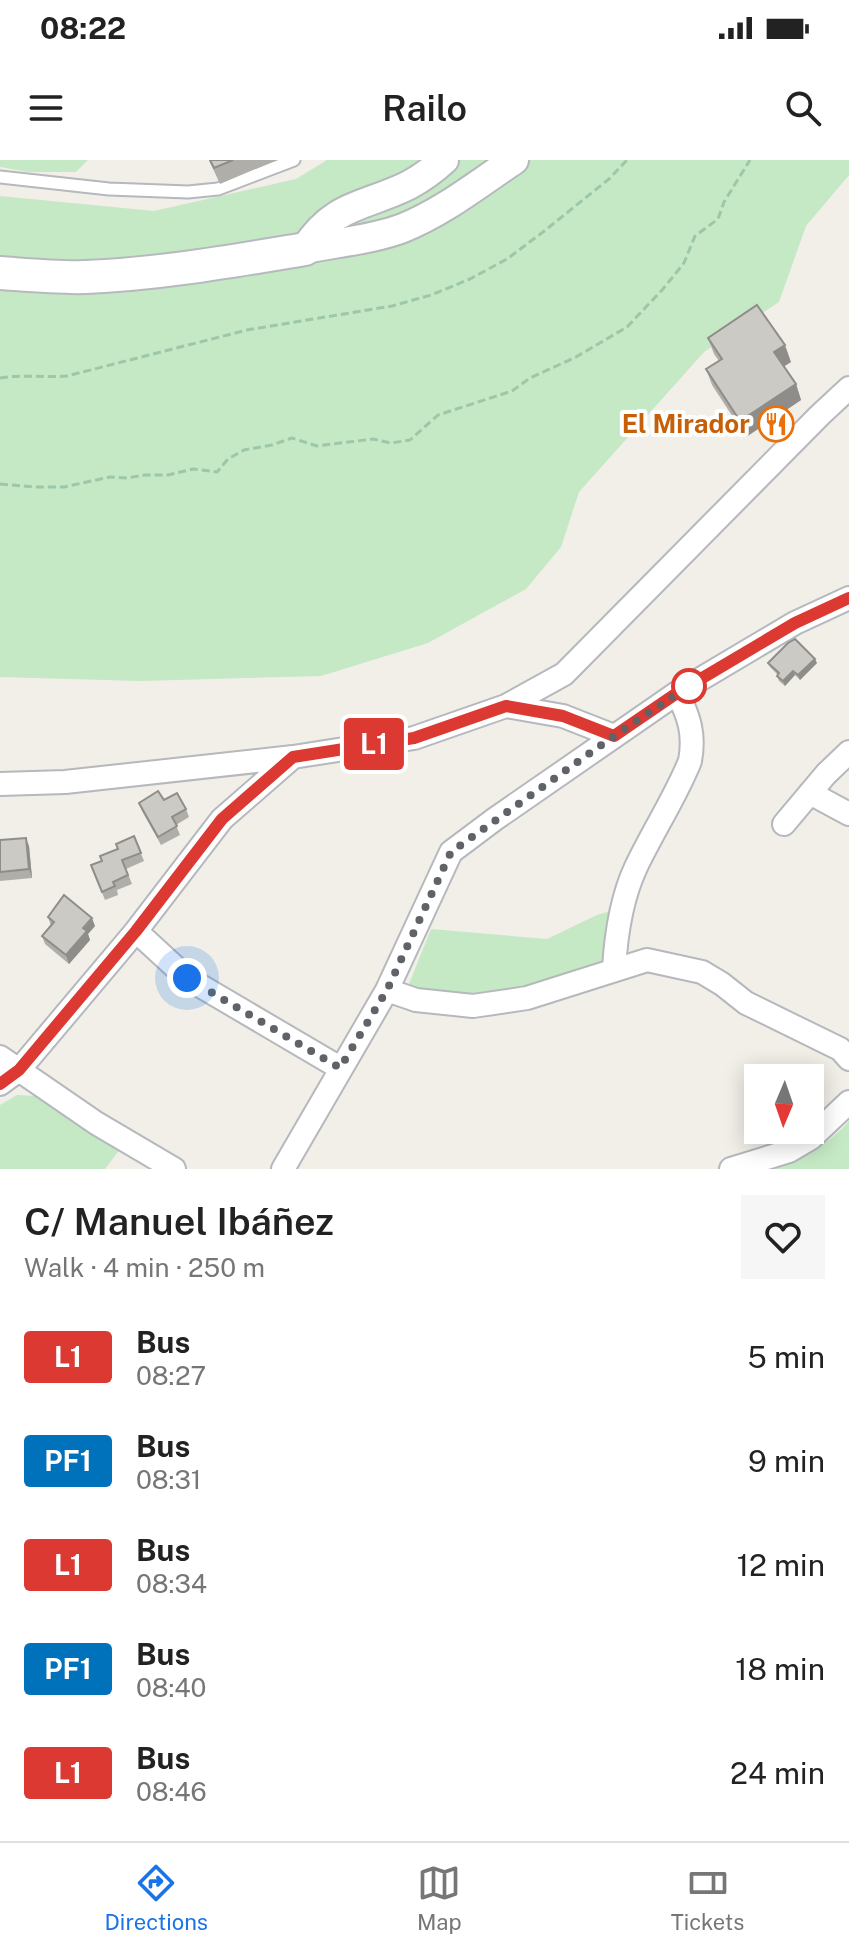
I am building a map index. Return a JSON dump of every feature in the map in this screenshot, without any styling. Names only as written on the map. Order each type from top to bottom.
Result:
[{"type":"main road","points":[[0,273],[82,277],[120,275],[305,249]]},
{"type":"street","points":[[305,249],[315,233],[349,208],[406,186],[427,175],[444,160]]},
{"type":"street","points":[[305,249],[400,229],[428,216],[514,160]]},
{"type":"street","points":[[0,784],[65,782],[293,757],[414,738],[506,706],[564,674],[838,410],[849,388]]},
{"type":"street","points":[[283,1169],[387,990],[451,852],[677,693],[795,623],[849,598]]},
{"type":"street","points":[[563,716],[558,692],[564,674]]},
{"type":"street","points":[[614,969],[623,902],[635,869],[690,761],[692,749],[688,714],[677,693]]},
{"type":"street","points":[[506,706],[563,716],[614,736]]},
{"type":"street","points":[[784,824],[849,752]]},
{"type":"street","points":[[0,1084],[19,1070],[136,931],[222,819],[293,757]]},
{"type":"street","points":[[810,793],[849,814]]},
{"type":"street","points":[[136,931],[187,978],[340,1068]]},
{"type":"street","points":[[387,990],[416,1000],[473,1006],[527,998],[647,960],[702,972],[746,1003],[840,1049],[849,1059]]},
{"type":"street","points":[[0,1057],[96,1123],[174,1169]]},
{"type":"street","points":[[731,1169],[789,1151],[811,1138],[849,1102]]},
{"type":"lane","points":[[0,177],[109,189],[188,192],[218,189],[294,160]]},
{"type":"path","points":[[0,378],[16,375],[67,376],[247,330],[392,306],[431,295],[507,259],[609,179],[627,160]]},
{"type":"path","points":[[0,484],[64,487],[110,477],[168,475],[193,469],[217,472],[228,459],[244,450],[292,438],[317,446],[373,439],[391,443],[410,440],[438,415],[512,391],[530,378],[576,357],[627,327],[684,263],[695,236],[718,219],[724,202],[750,160]]},
{"type":"green space","points":[[0,160],[88,160],[76,172],[28,172],[0,167]]},
{"type":"green space","points":[[327,160],[849,160],[849,175],[806,226],[779,302],[704,352],[579,492],[561,547],[526,589],[428,643],[321,676],[140,681],[0,677],[0,196],[154,211],[296,179]]},
{"type":"green space","points":[[614,910],[606,964],[533,986],[483,995],[433,992],[409,984],[431,929],[547,939]]},
{"type":"green space","points":[[17,1095],[36,1096],[120,1149],[105,1169],[0,1169],[0,1105]]},
{"type":"green space","points":[[849,1121],[849,1169],[775,1169],[824,1144]]},
{"type":"building","points":[[210,160],[233,160],[214,168]]},
{"type":"building","points":[[757,305],[785,345],[774,352],[796,384],[740,421],[706,369],[722,359],[708,338]]},
{"type":"building","points":[[795,639],[815,659],[798,675],[793,671],[783,681],[768,663]]},
{"type":"building","points":[[158,791],[164,800],[177,793],[186,809],[172,817],[177,826],[158,837],[139,803]]},
{"type":"building","points":[[134,836],[141,853],[122,860],[128,875],[102,892],[91,865],[102,861],[100,856],[118,849],[116,844]]},
{"type":"building","points":[[26,838],[29,869],[0,872],[0,840]]},
{"type":"building","points":[[64,895],[92,918],[83,928],[87,931],[66,955],[42,936],[54,922],[48,917]]},
{"type":"bus line","name":"L1","points":[[0,1084],[19,1070],[136,931],[222,819],[293,757],[414,738],[506,706],[563,716],[614,736],[677,693],[795,623],[849,598]]},
{"type":"place","name":"El Mirador","points":[[776,424]]},
{"type":"route","points":[[187,978],[340,1068],[387,990],[451,852],[689,686]]}]
